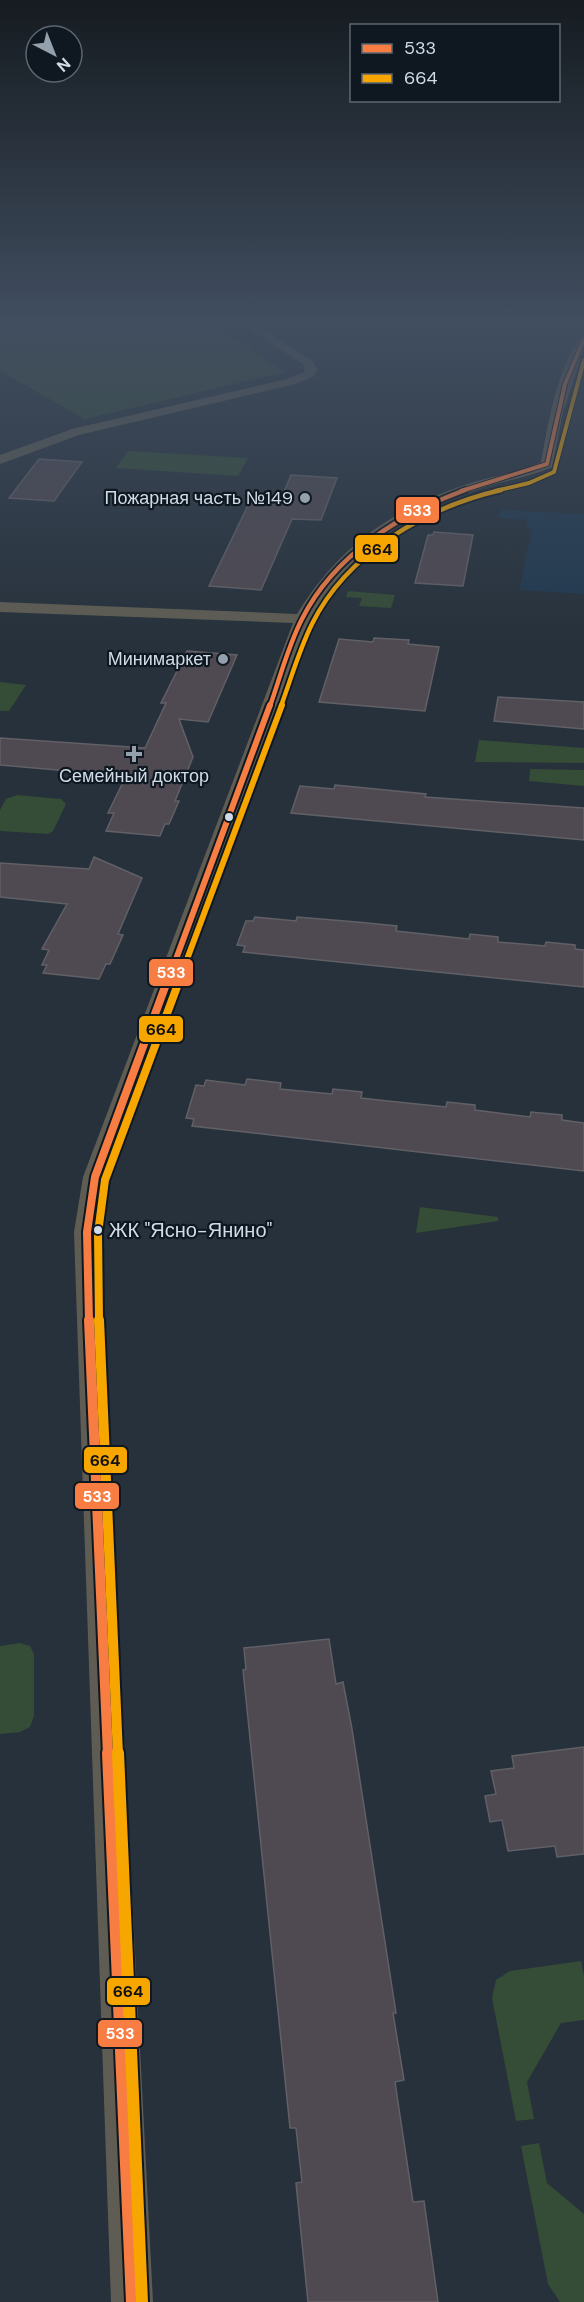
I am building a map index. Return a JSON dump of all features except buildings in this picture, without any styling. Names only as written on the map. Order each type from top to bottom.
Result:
[{"type":"street","points":[[0,460],[46,441],[96,427]]},
{"type":"street","points":[[132,2302],[90,1356],[87,1232],[95,1177],[302,619],[318,589],[339,563],[381,529],[426,505],[463,490],[547,464],[554,427]]},
{"type":"street","points":[[0,607],[302,619]]},
{"type":"shaded area","points":[[501,510],[584,514],[584,594],[519,590],[532,529],[526,527],[527,520],[498,518]]},
{"type":"green space","points":[[128,451],[248,458],[238,476],[116,468]]},
{"type":"green space","points":[[348,591],[395,595],[391,608],[359,606],[362,598],[346,597]]},
{"type":"green space","points":[[0,682],[26,685],[9,711],[0,711]]},
{"type":"green space","points":[[479,740],[584,748],[584,763],[475,762]]},
{"type":"green space","points":[[530,769],[584,770],[584,786],[529,781]]},
{"type":"green space","points":[[17,795],[61,799],[66,804],[53,831],[48,834],[0,831],[0,810],[6,799]]},
{"type":"green space","points":[[420,1207],[498,1217],[498,1221],[416,1233]]},
{"type":"green space","points":[[20,1643],[30,1646],[34,1654],[34,1716],[30,1727],[20,1732],[0,1734],[0,1646]]},
{"type":"green space","points":[[581,1961],[584,1976],[584,2020],[561,2023],[527,2082],[534,2119],[516,2121],[492,1998],[496,1980],[510,1971]]},
{"type":"green space","points":[[539,2143],[547,2183],[584,2214],[584,2302],[560,2302],[548,2284],[521,2146]]},
{"type":"transit line","name":"533","points":[[132,2302],[88,1290],[87,1232],[95,1177],[302,619],[336,572],[355,553],[398,521],[422,507],[477,485],[521,474],[547,464],[554,427]]},
{"type":"transit line","name":"664","points":[[142,2302],[98,1290],[98,1233],[105,1180],[312,624],[345,578],[364,559],[407,527],[456,504],[484,494],[529,483],[554,472],[566,427]]},
{"type":"place","name":"Пожарная чаcть №149","points":[[305,498]]},
{"type":"place","name":"Минимаркет","points":[[223,659]]},
{"type":"place","name":"Семейный доктор","points":[[134,754]]},
{"type":"place","name":"ЖК \"Ясно-Янино\"","points":[[98,1230]]}]
